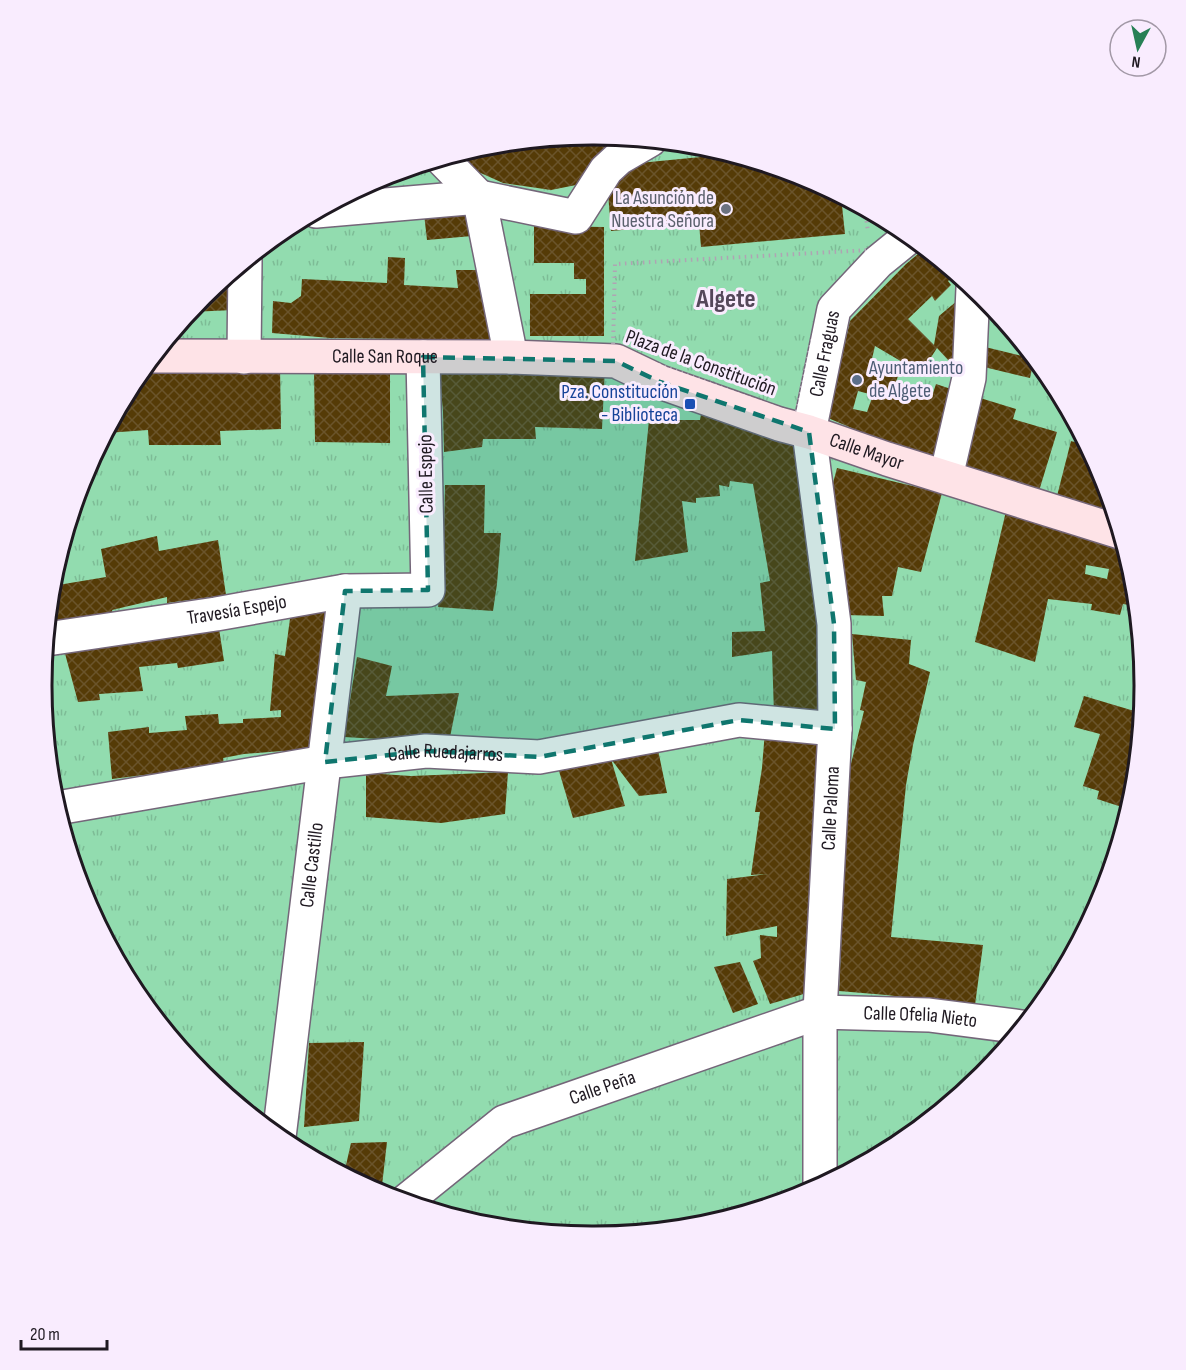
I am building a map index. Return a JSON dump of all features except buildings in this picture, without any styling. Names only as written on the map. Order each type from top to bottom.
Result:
[{"type":"street","points":[[337,209],[479,197],[576,217],[606,170],[619,158],[638,147]]},
{"type":"street","points":[[447,165],[479,197],[511,357]]},
{"type":"street","name":"Calle Fraguas","points":[[802,423],[834,309],[878,262],[902,242]]},
{"type":"street","points":[[244,357],[245,272]]},
{"type":"street","points":[[946,477],[969,378],[972,301]]},
{"type":"street","name":"Calle San Roque","points":[[164,356],[511,357],[616,362]]},
{"type":"street","name":"Calle Espejo","points":[[423,357],[428,590]]},
{"type":"street","name":"Calle Mayor","points":[[616,362],[660,382],[779,424],[802,423],[946,477],[1110,529]]},
{"type":"street","name":"Calle Paloma","points":[[802,423],[834,624],[835,729],[820,1012],[820,1175]]},
{"type":"street","name":"Travesía Espejo","points":[[55,638],[216,614],[345,591],[428,590]]},
{"type":"street","name":"Calle Castillo","points":[[280,1125],[345,591]]},
{"type":"street","name":"Calle Ruedajarros","points":[[67,806],[325,762],[426,751],[539,757],[739,720],[835,729]]},
{"type":"street","name":"Calle Ofelia Nieto","points":[[820,1012],[928,1015],[1012,1026]]},
{"type":"street","name":"Calle Peña","points":[[414,1195],[504,1122],[820,1012]]},
{"type":"path","name":"Plaza de la Constitución","points":[[870,250],[823,308],[811,344],[802,423],[612,348],[615,264],[870,250]]},
{"type":"highlighted area","points":[[423,357],[616,361],[660,382],[809,432],[834,624],[835,729],[739,720],[539,757],[426,751],[325,762],[345,591],[428,590]]},
{"type":"green space","points":[[593,145],[664,149],[733,163],[767,173],[832,200],[863,217],[922,256],[949,279],[975,303],[1022,356],[1061,415],[1078,446],[1105,511],[1115,545],[1129,614],[1134,685],[1129,756],[1115,825],[1105,859],[1078,924],[1061,955],[1022,1014],[975,1067],[922,1114],[893,1134],[832,1170],[800,1184],[767,1197],[698,1215],[664,1221],[593,1226],[522,1221],[488,1215],[419,1197],[386,1184],[354,1170],[293,1134],[264,1114],[211,1067],[164,1014],[144,985],[108,924],[94,892],[81,859],[63,790],[57,756],[52,685],[57,614],[63,580],[81,511],[94,478],[108,446],[144,385],[164,356],[211,303],[264,256],[323,217],[354,200],[419,173],[453,163],[522,149],[558,146]]},
{"type":"place","name":"La Asunción de Nuestra Señora","points":[[726,209]]},
{"type":"place","name":"Ayuntamiento de Algete","points":[[857,380]]},
{"type":"place","name":"Pza. Constitución - Biblioteca","points":[[690,404]]},
{"type":"district","name":"Algete","points":[[726,299]]}]
